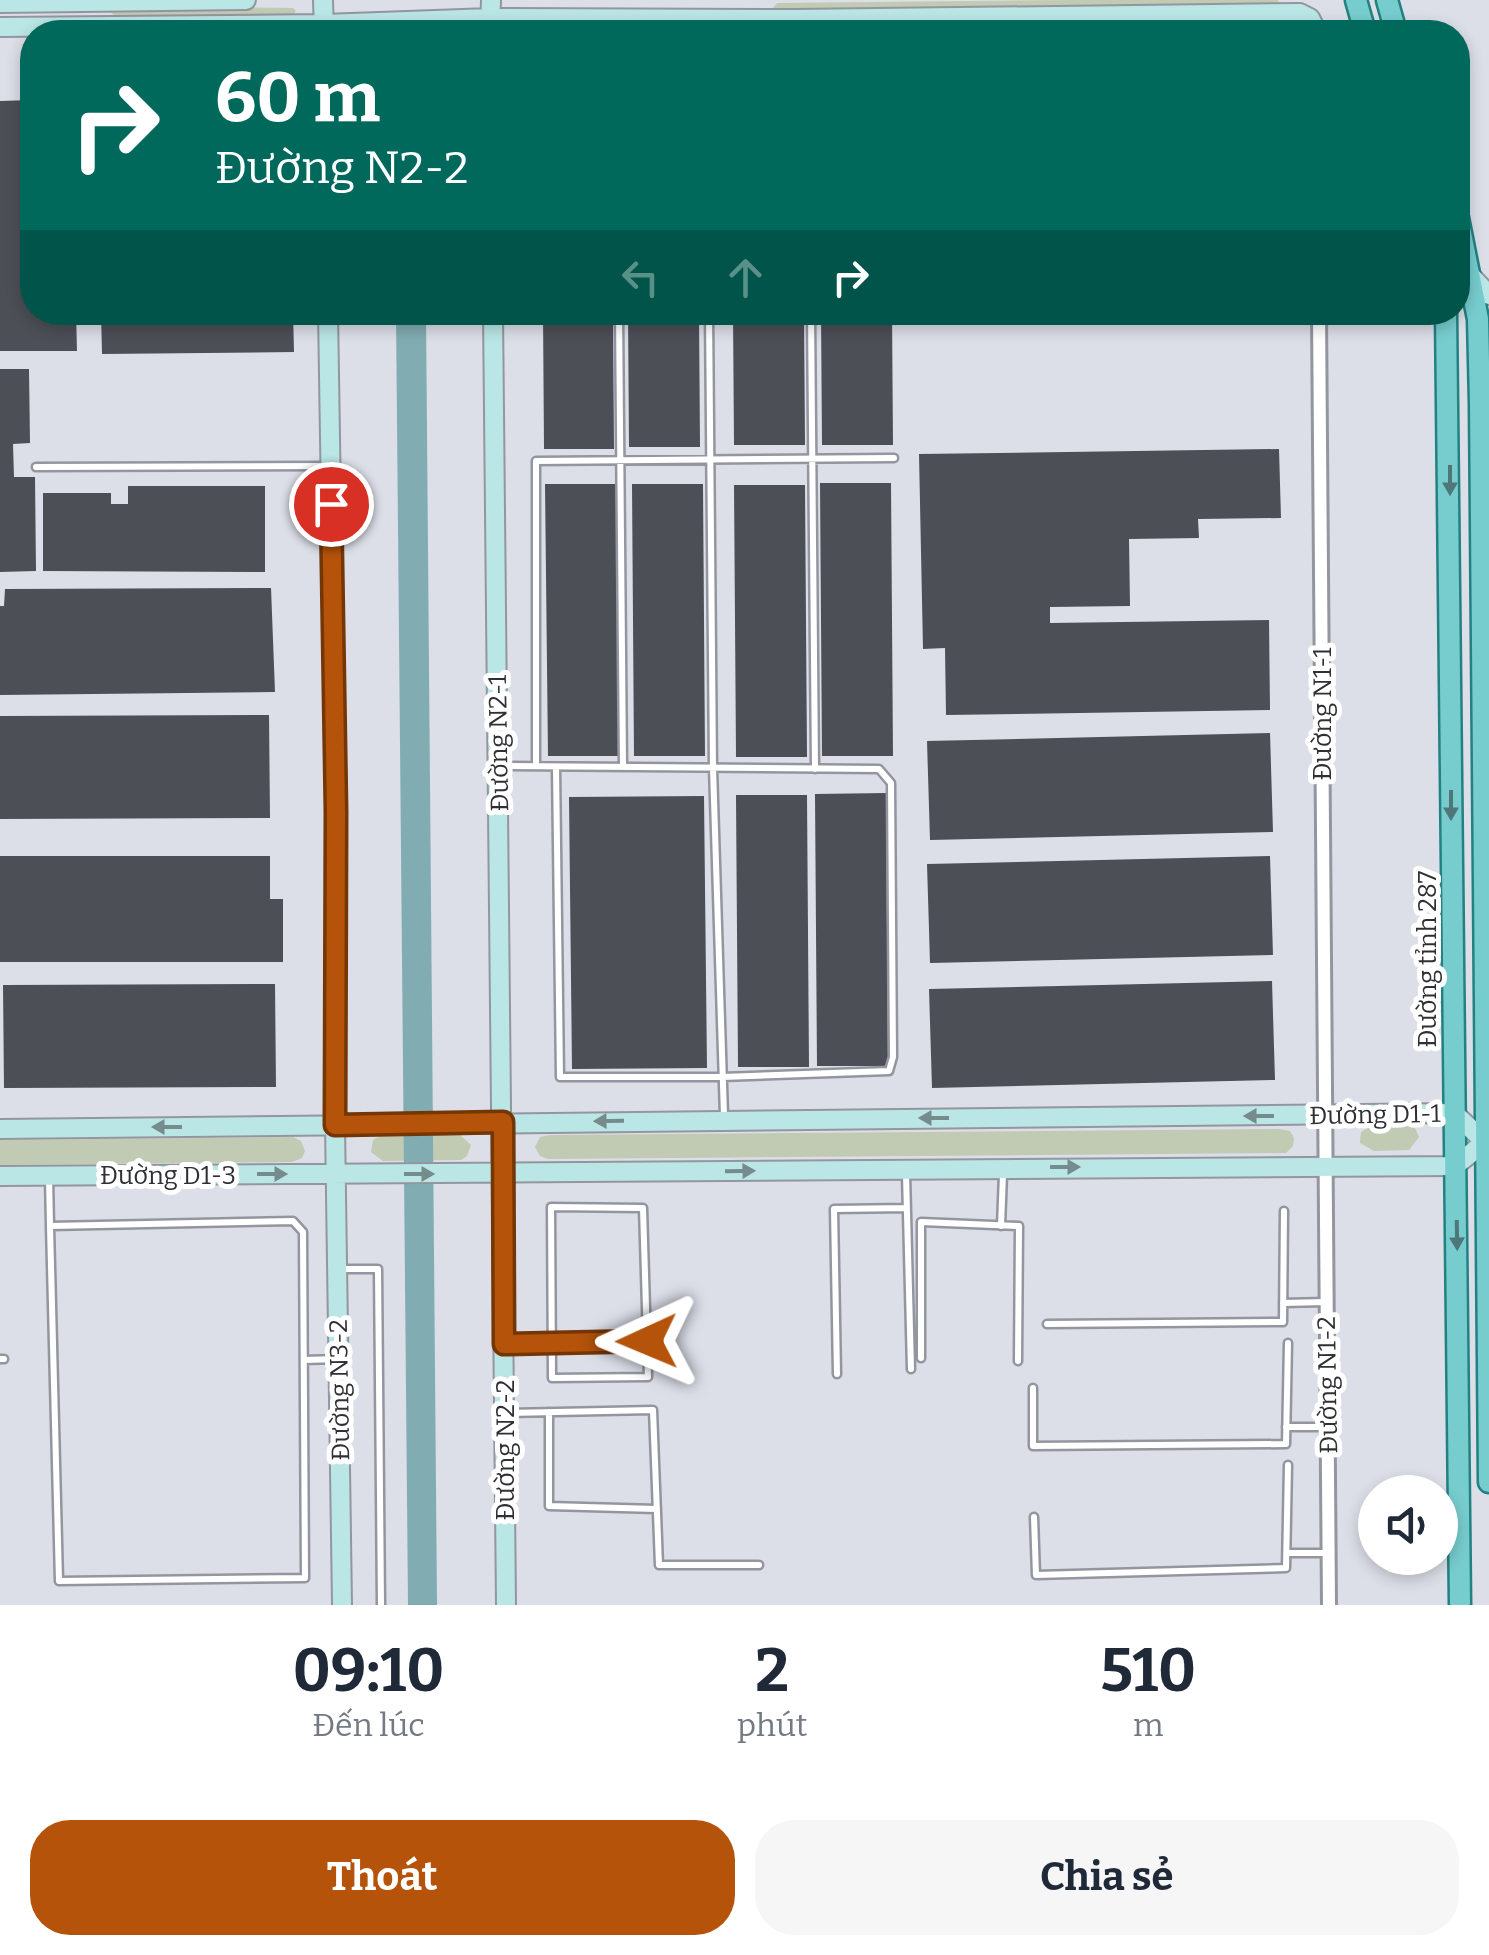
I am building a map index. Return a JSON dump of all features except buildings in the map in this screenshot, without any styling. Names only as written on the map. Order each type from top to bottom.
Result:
[{"type":"main road","points":[[1470,294],[1478,319],[1485,443],[1489,1482]]},
{"type":"main road","name":"Đường tỉnh 287","points":[[1446,325],[1460,1605]]},
{"type":"main road","points":[[1450,444],[1485,443]]},
{"type":"street","points":[[0,3],[246,0]]},
{"type":"street","points":[[53,20],[54,4]]},
{"type":"street","points":[[724,9],[1300,13],[1311,20]]},
{"type":"street","points":[[445,20],[570,20]]},
{"type":"street","name":"Đường N3-2","points":[[328,325],[342,1605]]},
{"type":"street","name":"Đường N2-1","points":[[493,325],[503,1174]]},
{"type":"street","name":"Đường N1-1","points":[[1319,325],[1325,1166]]},
{"type":"street","name":"Đường D1-1","points":[[503,1122],[1454,1113],[1487,1142]]},
{"type":"street","name":"Đường D1-3","points":[[0,1129],[503,1122]]},
{"type":"street","points":[[1455,1166],[1487,1142]]},
{"type":"street","name":"Đường N1-2","points":[[1325,1166],[1329,1605]]},
{"type":"street","name":"Đường D1-1","points":[[503,1174],[1455,1166]]},
{"type":"street","name":"Đường D1-3","points":[[0,1176],[503,1174]]},
{"type":"street","name":"Đường N2-2","points":[[503,1174],[506,1605]]},
{"type":"lane","points":[[619,325],[623,767]]},
{"type":"lane","points":[[709,325],[713,768],[724,1119]]},
{"type":"lane","points":[[811,325],[815,769]]},
{"type":"lane","points":[[536,766],[536,460],[894,458]]},
{"type":"lane","points":[[36,467],[331,466]]},
{"type":"lane","points":[[498,766],[879,769],[890,783],[892,1066],[883,1073],[560,1078],[556,767]]},
{"type":"lane","points":[[1001,1226],[1004,1167]]},
{"type":"lane","points":[[906,1168],[911,1369]]},
{"type":"lane","points":[[49,1176],[50,1226],[59,1581],[305,1578],[303,1232],[294,1221],[50,1226]]},
{"type":"lane","points":[[551,1207],[643,1208],[647,1341],[648,1377],[552,1378],[551,1207]]},
{"type":"lane","points":[[836,1374],[834,1208],[906,1208]]},
{"type":"lane","points":[[1047,1324],[1283,1322],[1284,1211]]},
{"type":"lane","points":[[921,1358],[921,1222],[1020,1226],[1018,1361]]},
{"type":"lane","points":[[338,1269],[378,1269],[381,1605]]},
{"type":"lane","points":[[1283,1303],[1326,1302]]},
{"type":"lane","points":[[504,1344],[647,1341]]},
{"type":"lane","points":[[1033,1388],[1033,1446],[1286,1444],[1288,1343]]},
{"type":"lane","points":[[304,1360],[339,1359]]},
{"type":"lane","points":[[505,1413],[654,1410],[658,1565],[758,1565]]},
{"type":"lane","points":[[549,1412],[549,1506],[656,1509]]},
{"type":"lane","points":[[1286,1428],[1328,1427]]},
{"type":"lane","points":[[1034,1518],[1036,1575],[1286,1568],[1288,1465]]},
{"type":"lane","points":[[1286,1553],[1328,1553]]},
{"type":"green space","points":[[777,3],[1279,3],[1213,7],[773,8]]},
{"type":"green space","points":[[202,7],[296,11],[293,15],[115,16],[109,11]]},
{"type":"green space","points":[[1370,1127],[1415,1128],[1419,1137],[1409,1150],[1374,1151],[1360,1143],[1361,1132]]},
{"type":"green space","points":[[1290,1131],[1294,1138],[1286,1153],[548,1159],[540,1156],[535,1147],[540,1137],[550,1135]]},
{"type":"green space","points":[[459,1134],[471,1145],[461,1160],[383,1161],[371,1152],[373,1140],[382,1135]]},
{"type":"green space","points":[[293,1137],[301,1141],[305,1151],[302,1158],[292,1162],[0,1165],[0,1140]]},
{"type":"water","points":[[396,325],[426,325],[437,1605],[408,1605]]},
{"type":"route","points":[[331,504],[336,812],[335,1125],[503,1122],[504,1344],[647,1341]]}]
